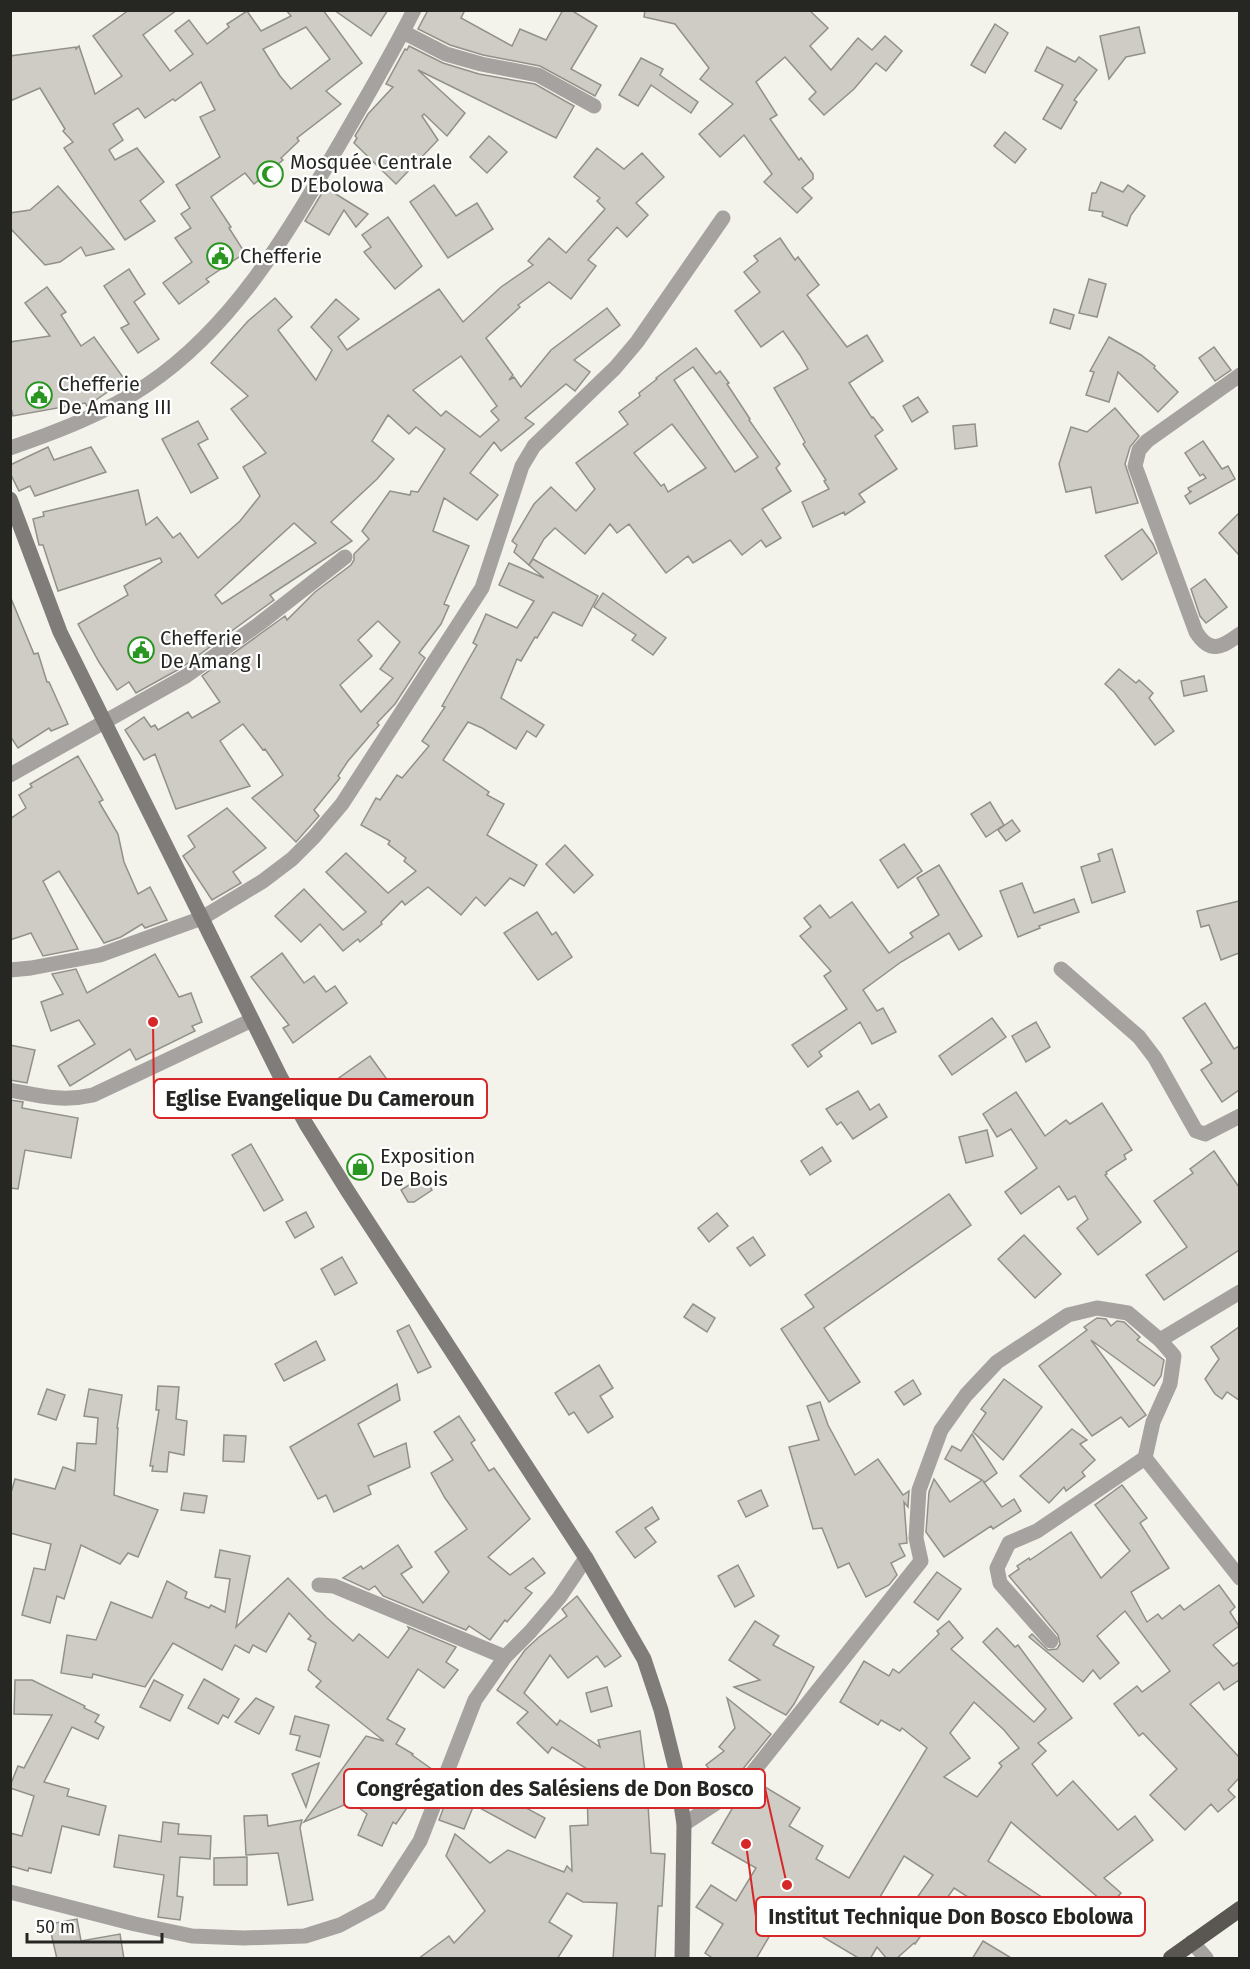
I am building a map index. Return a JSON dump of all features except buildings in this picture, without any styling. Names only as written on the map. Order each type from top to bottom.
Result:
[{"type":"highway","points":[[1171,1959],[1239,1909]]},
{"type":"main road","points":[[10,499],[60,633],[306,1124],[347,1191],[586,1558],[644,1659],[662,1710],[675,1766],[684,1824],[682,1959]]},
{"type":"street","points":[[10,448],[67,428],[111,408],[148,384],[195,346],[237,302],[301,211],[404,32],[414,10]]},
{"type":"street","points":[[404,32],[446,54],[481,64],[538,75],[594,106]]},
{"type":"street","points":[[10,970],[100,955],[202,918],[262,881],[292,859],[314,837],[342,804],[482,588],[522,466],[534,446],[615,368],[637,342],[723,218]]},
{"type":"street","points":[[1239,375],[1147,441],[1139,450],[1135,466],[1196,632],[1202,642],[1213,647],[1224,645],[1239,634]]},
{"type":"street","points":[[10,775],[186,676],[268,617],[345,557]]},
{"type":"street","points":[[1061,969],[1139,1037],[1155,1058],[1196,1131],[1205,1134],[1239,1116]]},
{"type":"street","points":[[10,1090],[58,1100],[93,1095],[252,1020]]},
{"type":"street","points":[[1160,1340],[1239,1292]]},
{"type":"street","points":[[684,1824],[741,1786],[921,1562],[916,1538],[919,1490],[941,1430],[966,1395],[997,1362],[1068,1315],[1097,1308],[1128,1313],[1160,1340],[1174,1356],[1170,1384],[1154,1422],[1145,1458],[1037,1531],[1009,1543],[998,1568],[1000,1583],[1052,1641]]},
{"type":"street","points":[[1145,1458],[1239,1578]]},
{"type":"street","points":[[10,1892],[192,1936],[244,1938],[305,1935],[340,1925],[380,1904],[420,1841],[475,1700],[505,1657],[559,1598],[586,1558]]},
{"type":"street","points":[[319,1585],[334,1586],[505,1657]]},
{"type":"street","points":[[1192,1942],[1206,1959]]},
{"type":"place","name":"Mosquée Centrale D’Ebolowa","points":[[270,174]]},
{"type":"place","name":"Chefferie","points":[[220,256]]},
{"type":"place","name":"Chefferie De Amang III","points":[[39,395]]},
{"type":"place","name":"Chefferie De Amang I","points":[[141,650]]},
{"type":"place","name":"Eglise Evangelique Du Cameroun","points":[[153,1022]]},
{"type":"place","name":"Exposition De Bois","points":[[360,1167]]},
{"type":"place","name":"Institut Technique Don Bosco Ebolowa","points":[[746,1844]]},
{"type":"place","name":"Congrégation des Salésiens de Don Bosco","points":[[787,1885]]}]
